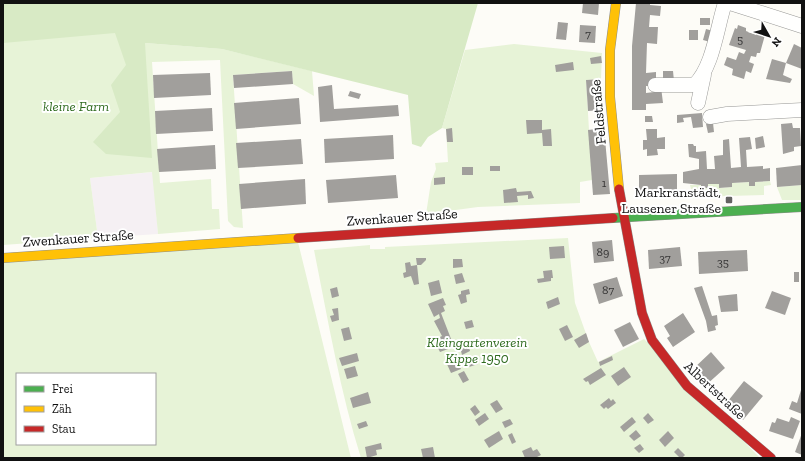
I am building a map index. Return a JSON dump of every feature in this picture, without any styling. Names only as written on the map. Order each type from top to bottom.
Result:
[{"type":"main road","name":"Feldstraße","points":[[616,3],[610,50],[609,81],[620,203],[623,218]]},
{"type":"main road","name":"Zwenkauer Straße","points":[[3,258],[407,230],[802,207]]},
{"type":"main road","name":"Albertstraße","points":[[623,218],[638,297],[652,340],[673,370],[687,386],[771,458]]},
{"type":"street","points":[[698,103],[725,3]]},
{"type":"street","points":[[730,3],[802,26]]},
{"type":"street","points":[[655,85],[694,84],[706,69]]},
{"type":"street","points":[[710,117],[726,114],[802,110]]},
{"type":"shaded area","points":[[153,172],[158,234],[98,238],[90,178]]},
{"type":"green space","points":[[3,3],[478,3],[442,128],[428,137],[421,147],[412,144],[408,95],[222,49],[145,43],[152,158],[106,154],[93,142],[120,112],[111,85],[126,65],[115,33],[3,43]]},
{"type":"green space","name":"kleine Farm","points":[[3,13],[57,13],[145,43],[222,49],[312,71],[314,96],[293,84],[292,71],[233,75],[243,228],[234,227],[228,221],[220,60],[152,62],[160,183],[211,179],[212,209],[219,209],[220,229],[158,234],[152,172],[90,178],[98,238],[3,245]]},
{"type":"green space","points":[[514,44],[602,53],[601,79],[586,80],[592,180],[580,182],[580,203],[478,207],[426,214],[431,182],[436,169],[435,163],[448,162],[446,129],[442,128],[465,50]]},
{"type":"green space","points":[[770,181],[771,185],[764,186],[764,195],[693,197],[690,185],[701,185],[701,188],[708,188],[708,184],[719,184],[720,188],[732,187],[732,183],[749,182],[749,186],[755,186],[755,182]]},
{"type":"green space","points":[[802,185],[802,200],[782,200],[777,187]]},
{"type":"green space","points":[[297,238],[351,458],[3,458],[3,258]]},
{"type":"green space","name":"Kleingartenverein Kippe 1950","points":[[568,238],[575,303],[598,362],[644,339],[760,458],[361,458],[347,407],[329,329],[314,250],[370,245],[370,249],[385,249],[385,247]]},
{"type":"building","points":[[583,3],[599,3],[598,15],[582,13]]},
{"type":"building","points":[[636,3],[650,3],[650,5],[661,6],[660,16],[650,15],[649,27],[658,27],[657,44],[647,43],[646,73],[656,72],[656,82],[651,86],[646,86],[646,93],[654,92],[655,88],[661,87],[663,103],[646,104],[646,110],[632,110],[632,46]]},
{"type":"building","points":[[700,18],[710,18],[710,25],[700,25]]},
{"type":"building","points":[[558,22],[568,23],[566,40],[556,39]]},
{"type":"building","points":[[580,25],[596,26],[595,43],[579,42]]},
{"type":"building","points":[[738,25],[746,28],[746,31],[756,35],[756,32],[765,35],[760,53],[757,53],[756,57],[751,56],[749,62],[754,64],[751,73],[746,71],[744,79],[732,75],[733,69],[724,65],[727,57],[736,60],[739,52],[744,54],[746,50],[729,45],[735,28],[737,29]]},
{"type":"building","points":[[706,29],[713,31],[710,42],[703,40]]},
{"type":"building","points":[[689,30],[698,30],[698,40],[689,40]]},
{"type":"building","points":[[794,44],[802,48],[802,69],[786,63]]},
{"type":"building","points":[[601,56],[602,63],[591,64],[590,58]]},
{"type":"building","points":[[772,59],[786,63],[783,75],[792,79],[790,83],[766,79]]},
{"type":"building","points":[[573,62],[574,70],[556,72],[555,65]]},
{"type":"building","points":[[292,71],[293,84],[234,88],[233,75]]},
{"type":"building","points":[[663,71],[673,71],[674,81],[663,81]]},
{"type":"building","points":[[210,73],[211,95],[154,98],[153,75]]},
{"type":"building","points":[[601,79],[603,110],[588,111],[586,80]]},
{"type":"building","points":[[332,85],[334,109],[398,105],[399,116],[320,122],[318,87]]},
{"type":"building","points":[[350,91],[361,94],[359,99],[348,96]]},
{"type":"building","points":[[299,98],[301,124],[236,129],[234,103]]},
{"type":"building","points":[[212,108],[213,131],[156,134],[155,111]]},
{"type":"building","points":[[702,113],[703,127],[693,128],[691,117],[683,118],[684,122],[677,123],[677,115]]},
{"type":"building","points":[[645,116],[652,116],[653,122],[645,122]]},
{"type":"building","points":[[526,120],[542,120],[542,130],[551,129],[552,146],[543,146],[542,133],[527,134]]},
{"type":"building","points":[[713,123],[714,132],[708,133],[706,124]]},
{"type":"building","points":[[792,123],[793,128],[800,128],[801,146],[794,147],[794,151],[783,154],[781,124]]},
{"type":"building","points":[[452,128],[453,142],[447,142],[446,129]]},
{"type":"building","points":[[604,128],[610,194],[593,195],[588,130]]},
{"type":"building","points":[[646,129],[657,129],[657,138],[665,137],[665,149],[657,149],[658,155],[647,156],[647,149],[643,150],[643,140],[647,140]]},
{"type":"building","points":[[393,135],[394,159],[325,163],[324,139]]},
{"type":"building","points":[[763,136],[765,147],[756,149],[755,138]]},
{"type":"building","points":[[750,137],[752,149],[746,150],[747,167],[763,166],[763,169],[770,168],[770,181],[755,182],[755,186],[749,186],[749,182],[732,183],[732,187],[719,188],[719,184],[708,184],[708,188],[701,188],[701,185],[683,183],[683,172],[699,169],[699,159],[689,157],[688,144],[693,144],[696,146],[696,152],[706,151],[707,169],[715,169],[714,156],[723,155],[723,140],[729,139],[731,168],[741,167],[739,138]]},
{"type":"building","points":[[301,139],[303,164],[238,168],[236,143]]},
{"type":"building","points":[[215,145],[216,169],[159,172],[157,149]]},
{"type":"building","points":[[802,165],[802,185],[777,187],[776,168]]},
{"type":"building","points":[[490,166],[500,166],[500,171],[490,171]]},
{"type":"building","points":[[462,167],[473,167],[473,175],[462,175]]},
{"type":"building","points":[[677,174],[677,191],[639,194],[639,175]]},
{"type":"building","points":[[396,175],[398,198],[328,203],[326,180]]},
{"type":"building","points":[[445,177],[445,184],[434,185],[434,178]]},
{"type":"building","points":[[305,179],[306,204],[241,209],[239,184]]},
{"type":"building","points":[[516,188],[517,192],[531,191],[534,198],[528,199],[528,195],[517,196],[518,202],[504,203],[503,190]]},
{"type":"building","points":[[612,240],[614,261],[594,263],[592,242]]},
{"type":"building","points":[[564,246],[565,258],[550,259],[549,247]]},
{"type":"building","points":[[680,247],[682,266],[649,269],[648,250]]},
{"type":"building","points":[[747,250],[748,271],[699,274],[698,252]]},
{"type":"building","points":[[416,258],[426,258],[426,260],[421,265],[417,265]]},
{"type":"building","points":[[453,259],[462,259],[463,267],[453,268]]},
{"type":"building","points":[[410,262],[411,266],[417,265],[419,284],[414,285],[411,276],[404,278],[403,273],[406,272],[405,263]]},
{"type":"building","points":[[552,270],[553,278],[551,278],[551,281],[538,283],[537,279],[544,278],[543,271]]},
{"type":"building","points":[[794,272],[799,272],[799,282],[794,282]]},
{"type":"building","points":[[462,273],[465,282],[456,284],[454,275]]},
{"type":"building","points":[[617,277],[623,296],[599,304],[593,284]]},
{"type":"building","points":[[439,280],[442,293],[431,296],[428,283]]},
{"type":"building","points":[[702,286],[712,316],[717,315],[718,325],[715,326],[716,330],[708,332],[706,321],[694,288]]},
{"type":"building","points":[[337,287],[339,296],[332,298],[330,289]]},
{"type":"building","points":[[469,289],[470,294],[466,295],[467,302],[461,304],[458,295],[461,294],[461,291]]},
{"type":"building","points":[[772,291],[791,298],[785,315],[765,308]]},
{"type":"building","points":[[737,294],[738,311],[721,312],[718,296]]},
{"type":"building","points":[[558,297],[560,304],[548,309],[546,302]]},
{"type":"building","points":[[443,298],[446,305],[443,306],[445,311],[441,313],[453,344],[447,346],[448,349],[440,352],[438,348],[443,346],[440,337],[442,336],[434,321],[440,318],[439,314],[434,317],[428,304]]},
{"type":"building","points":[[338,308],[339,320],[332,322],[330,316],[334,315],[332,309]]},
{"type":"building","points":[[683,313],[695,332],[673,347],[667,338],[670,336],[664,326]]},
{"type":"building","points":[[472,320],[474,327],[466,329],[464,322]]},
{"type":"building","points":[[630,322],[639,339],[623,347],[614,330]]},
{"type":"building","points":[[567,325],[573,337],[565,341],[559,329]]},
{"type":"building","points":[[349,327],[352,339],[344,341],[341,329]]},
{"type":"building","points":[[586,333],[589,342],[579,348],[574,340]]},
{"type":"building","points":[[467,340],[470,351],[462,355],[459,343]]},
{"type":"building","points":[[711,352],[725,368],[705,386],[700,382],[703,379],[693,369]]},
{"type":"building","points":[[357,353],[359,361],[342,366],[339,358]]},
{"type":"building","points":[[612,356],[613,360],[600,366],[599,362]]},
{"type":"building","points":[[455,357],[461,369],[451,373],[446,362]]},
{"type":"building","points":[[477,358],[478,364],[469,367],[467,361]]},
{"type":"building","points":[[355,366],[358,376],[347,379],[344,369]]},
{"type":"building","points":[[624,367],[631,377],[618,386],[611,376]]},
{"type":"building","points":[[601,368],[606,375],[590,385],[588,381],[586,382],[583,379]]},
{"type":"building","points":[[464,371],[469,380],[463,383],[458,374]]},
{"type":"building","points":[[744,381],[763,396],[743,420],[737,416],[741,411],[728,401]]},
{"type":"building","points":[[801,390],[802,414],[789,409],[792,401],[797,403]]},
{"type":"building","points":[[368,392],[371,403],[353,408],[350,398]]},
{"type":"building","points":[[609,398],[611,401],[613,399],[616,403],[608,409],[606,407],[604,409],[600,405]]},
{"type":"building","points":[[497,400],[503,409],[496,413],[490,404]]},
{"type":"building","points":[[475,405],[480,412],[475,416],[470,409]]},
{"type":"building","points":[[485,413],[489,419],[479,426],[475,420]]},
{"type":"building","points":[[648,413],[654,420],[648,424],[643,418]]},
{"type":"building","points":[[632,417],[636,422],[624,432],[620,427]]},
{"type":"building","points":[[791,417],[800,421],[793,439],[769,431],[772,422],[775,423],[777,418],[789,422]]},
{"type":"building","points":[[510,419],[513,424],[505,428],[502,422]]},
{"type":"building","points":[[366,421],[368,426],[359,429],[357,424]]},
{"type":"building","points":[[636,430],[641,436],[634,441],[629,436]]},
{"type":"building","points":[[499,431],[503,439],[489,448],[484,440]]},
{"type":"building","points":[[668,431],[674,438],[665,447],[659,440]]},
{"type":"building","points":[[512,433],[516,442],[512,444],[508,435]]},
{"type":"building","points":[[802,433],[802,455],[795,452]]},
{"type":"building","points":[[381,443],[382,449],[376,450],[377,455],[367,458],[365,447]]},
{"type":"building","points":[[640,444],[644,449],[639,453],[634,448]]},
{"type":"building","points":[[433,447],[435,458],[423,458],[421,449]]},
{"type":"building","points":[[531,447],[533,451],[537,449],[541,455],[535,458],[525,458],[522,451]]},
{"type":"building","points":[[678,448],[685,455],[682,458],[674,452]]},
{"type":"traffic: fast","points":[[613,218],[802,207]]},
{"type":"traffic: slow","points":[[616,3],[610,50],[610,97],[619,189]]},
{"type":"traffic: slow","points":[[3,258],[298,238]]},
{"type":"traffic: jam","points":[[619,189],[642,313],[652,340],[687,386],[771,458]]},
{"type":"traffic: jam","points":[[298,238],[613,218]]},
{"type":"place","name":"Markranstädt, Lausener Straße","points":[[729,200]]}]
